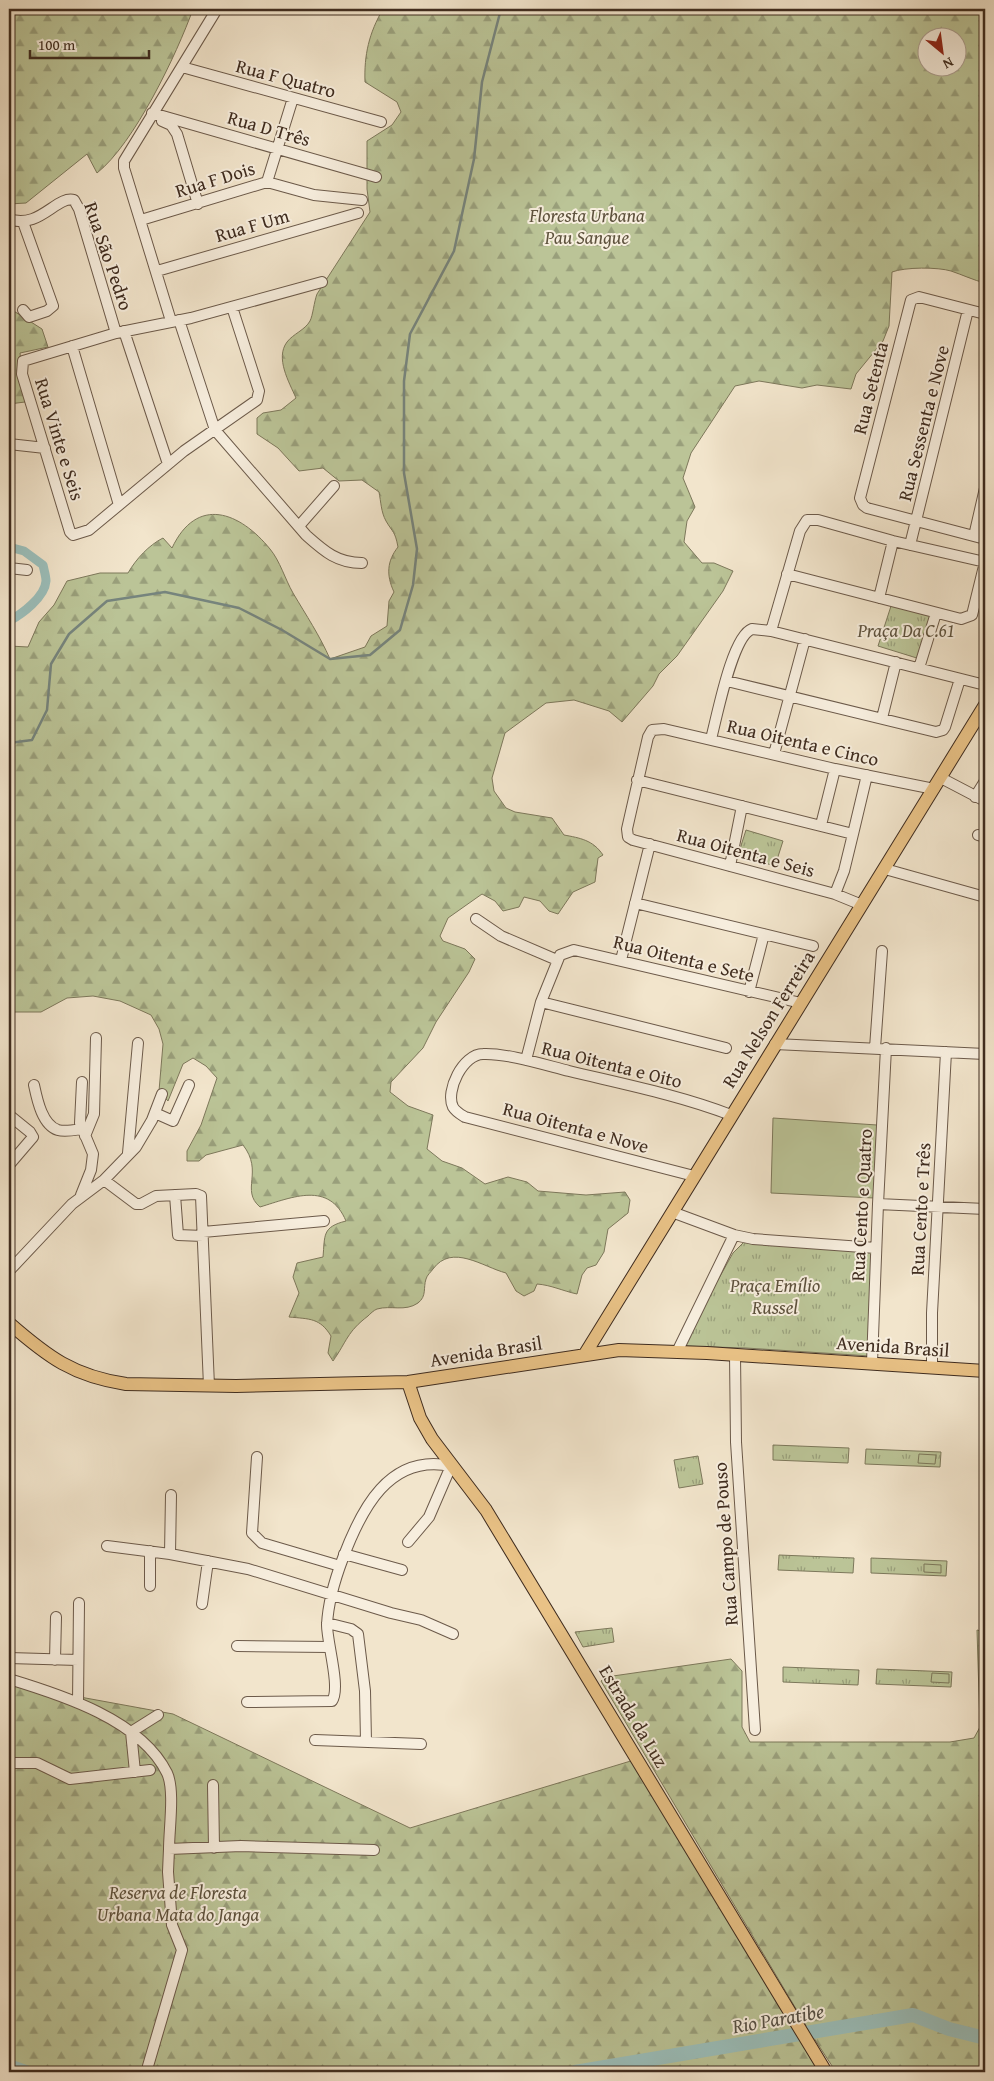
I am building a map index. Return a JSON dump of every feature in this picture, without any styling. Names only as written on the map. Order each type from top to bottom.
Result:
[{"type":"main road","name":"Rua Nelson Ferreira","points":[[585,1354],[985,705]]},
{"type":"main road","name":"Avenida Brasil","points":[[9,1323],[45,1354],[70,1369],[96,1378],[126,1384],[209,1386],[372,1385],[408,1382],[620,1350],[735,1355],[985,1371]]},
{"type":"main road","name":"Estrada da Luz","points":[[408,1382],[420,1418],[451,1466],[496,1526],[640,1760],[826,2072]]},
{"type":"street","points":[[217,9],[124,160],[124,168],[157,271],[215,430],[320,548],[335,559],[362,563]]},
{"type":"street","name":"Rua F Quatro","points":[[182,67],[381,122]]},
{"type":"street","name":"Rua F Dois","points":[[141,220],[267,182],[293,98]]},
{"type":"street","points":[[151,115],[175,129],[198,204]]},
{"type":"street","name":"Rua D Três","points":[[151,115],[376,177]]},
{"type":"street","points":[[267,182],[314,195],[362,200]]},
{"type":"street","name":"Rua São Pedro","points":[[23,222],[45,214],[61,202],[71,199],[76,203],[120,332]]},
{"type":"street","name":"Rua F Um","points":[[157,271],[358,213]]},
{"type":"street","points":[[9,219],[23,222],[51,300],[52,308],[32,317],[27,316],[23,310]]},
{"type":"street","points":[[232,307],[259,398],[168,464],[120,505],[72,346],[120,332],[232,307],[322,282]]},
{"type":"street","name":"Rua Setenta","points":[[917,521],[867,508],[863,505],[860,498],[909,305],[915,298],[923,298],[968,310]]},
{"type":"street","points":[[968,310],[985,314]]},
{"type":"street","name":"Rua Sessenta e Nove","points":[[910,545],[968,310]]},
{"type":"street","points":[[120,332],[168,464]]},
{"type":"street","name":"Rua Vinte e Seis","points":[[72,346],[27,359],[23,362],[21,370],[70,532],[76,536],[89,530],[120,505]]},
{"type":"street","points":[[9,444],[45,448]]},
{"type":"street","points":[[299,526],[334,486]]},
{"type":"street","points":[[974,536],[985,488]]},
{"type":"street","points":[[771,631],[787,574],[800,531],[807,520],[818,520],[893,541],[985,562],[970,617],[960,620],[787,574]]},
{"type":"street","points":[[917,521],[985,539]]},
{"type":"street","points":[[878,598],[893,541]]},
{"type":"street","points":[[9,568],[27,570]]},
{"type":"street","points":[[919,668],[936,613]]},
{"type":"street","points":[[711,739],[735,652],[742,635],[752,629],[771,631],[805,639],[985,685]]},
{"type":"street","points":[[774,754],[805,639]]},
{"type":"street","points":[[882,718],[896,662]]},
{"type":"street","points":[[726,681],[940,732],[945,727],[960,679]]},
{"type":"street","name":"Rua Oitenta e Cinco","points":[[637,780],[648,736],[652,730],[664,729],[835,769],[867,775],[938,783]]},
{"type":"street","points":[[821,825],[835,769]]},
{"type":"street","points":[[835,894],[844,871],[867,775]]},
{"type":"street","points":[[637,780],[821,825],[853,835]]},
{"type":"street","name":"Rua Oitenta e Seis","points":[[637,780],[626,829],[628,837],[633,840],[835,894],[862,905]]},
{"type":"street","points":[[975,797],[985,781]]},
{"type":"street","points":[[938,783],[985,801]]},
{"type":"street","points":[[730,866],[742,806]]},
{"type":"street","points":[[621,960],[650,844]]},
{"type":"street","points":[[885,869],[985,897]]},
{"type":"street","points":[[635,903],[813,946]]},
{"type":"street","points":[[476,919],[501,936],[558,958],[540,1002],[526,1060]]},
{"type":"street","points":[[749,992],[764,934]]},
{"type":"street","name":"Rua Oitenta e Sete","points":[[558,958],[574,950],[582,950],[749,992],[801,1003]]},
{"type":"street","points":[[875,1048],[882,951]]},
{"type":"street","points":[[540,1002],[726,1048]]},
{"type":"street","points":[[84,1133],[94,1114],[96,1038]]},
{"type":"street","points":[[128,1153],[138,1043]]},
{"type":"street","points":[[775,1044],[985,1054]]},
{"type":"street","name":"Rua Cento e Quatro","points":[[872,1363],[886,1048]]},
{"type":"street","name":"Rua Cento e Três","points":[[932,1367],[932,1312],[946,1052]]},
{"type":"street","name":"Rua Oitenta e Oito","points":[[452,1106],[451,1100],[457,1077],[462,1067],[470,1059],[484,1054],[526,1060],[655,1091],[731,1115]]},
{"type":"street","points":[[82,1082],[80,1119],[94,1154],[91,1170],[82,1195]]},
{"type":"street","points":[[155,1113],[169,1121],[174,1120],[189,1084]]},
{"type":"street","points":[[34,1085],[41,1111],[53,1127],[84,1133]]},
{"type":"street","points":[[9,1272],[82,1195],[104,1180],[128,1153],[141,1142],[162,1094]]},
{"type":"street","name":"Rua Oitenta e Nove","points":[[452,1106],[465,1117],[694,1176]]},
{"type":"street","points":[[9,1115],[30,1132],[33,1137],[9,1165]]},
{"type":"street","points":[[104,1180],[136,1204],[141,1204],[152,1197],[200,1195],[209,1386]]},
{"type":"street","points":[[175,1195],[178,1235],[203,1234],[324,1220]]},
{"type":"street","points":[[878,1204],[985,1208]]},
{"type":"street","points":[[672,1212],[734,1235],[754,1239],[876,1248]]},
{"type":"street","points":[[677,1352],[734,1235]]},
{"type":"street","name":"Rua Campo de Pouso","points":[[735,1355],[736,1442],[754,1730]]},
{"type":"street","points":[[9,1410],[9,1419]]},
{"type":"street","points":[[257,1457],[252,1533],[254,1537],[262,1543],[340,1566]]},
{"type":"street","points":[[247,1702],[332,1701],[335,1695],[327,1623],[340,1566],[358,1520],[386,1482],[396,1474],[425,1464],[440,1463],[451,1466],[429,1517],[408,1542]]},
{"type":"street","points":[[170,1554],[171,1495]]},
{"type":"street","points":[[107,1546],[208,1560],[287,1579],[332,1595],[421,1620],[454,1634]]},
{"type":"street","points":[[150,1551],[150,1586]]},
{"type":"street","points":[[344,1554],[402,1570]]},
{"type":"street","points":[[202,1604],[208,1560]]},
{"type":"street","points":[[78,1702],[79,1603]]},
{"type":"street","points":[[55,1660],[56,1617]]},
{"type":"street","points":[[327,1623],[351,1629],[358,1634],[365,1691],[366,1742]]},
{"type":"street","points":[[237,1646],[330,1647]]},
{"type":"street","points":[[9,1658],[78,1660]]},
{"type":"street","points":[[9,1679],[78,1702],[131,1732],[143,1740],[167,1774],[170,1797],[168,1872],[172,1925],[182,1950],[148,2066]]},
{"type":"street","points":[[131,1732],[158,1714]]},
{"type":"street","points":[[131,1732],[135,1772]]},
{"type":"street","points":[[314,1740],[421,1744]]},
{"type":"street","points":[[9,1763],[36,1763],[70,1779],[150,1770]]},
{"type":"street","points":[[213,1785],[214,1848]]},
{"type":"street","points":[[169,1849],[374,1850]]},
{"type":"green space","points":[[9,9],[193,9],[153,97],[111,159],[97,173],[87,154],[26,203],[9,204]]},
{"type":"green space","name":"Floresta Urbana Pau Sangue","points":[[383,9],[985,9],[985,283],[951,271],[938,269],[913,268],[892,272],[889,326],[883,341],[856,374],[851,389],[817,385],[802,388],[759,381],[735,386],[691,453],[683,478],[695,507],[687,521],[684,542],[702,563],[714,563],[733,571],[723,591],[677,656],[659,674],[653,686],[622,722],[609,711],[574,700],[546,703],[505,733],[492,778],[494,791],[506,808],[515,812],[552,818],[564,835],[581,839],[595,846],[603,855],[598,858],[595,882],[573,892],[558,914],[549,911],[540,901],[524,897],[519,907],[503,911],[495,901],[482,894],[448,918],[440,936],[443,941],[465,949],[475,959],[469,972],[436,1022],[423,1048],[391,1082],[390,1092],[408,1106],[433,1115],[427,1149],[442,1161],[462,1168],[485,1184],[508,1177],[527,1182],[538,1191],[586,1195],[625,1192],[630,1200],[628,1213],[608,1229],[604,1252],[596,1265],[587,1268],[582,1275],[577,1294],[537,1284],[534,1291],[524,1296],[516,1291],[506,1273],[468,1259],[449,1258],[441,1261],[428,1275],[425,1282],[424,1295],[418,1303],[403,1308],[375,1310],[351,1332],[333,1361],[328,1353],[331,1336],[323,1326],[314,1320],[289,1317],[299,1293],[293,1277],[297,1263],[323,1257],[326,1233],[338,1223],[346,1221],[339,1209],[330,1201],[320,1196],[309,1195],[297,1196],[260,1207],[254,1201],[252,1194],[252,1164],[243,1145],[206,1155],[199,1161],[187,1161],[187,1151],[201,1125],[217,1078],[206,1066],[193,1058],[183,1064],[168,1101],[159,1091],[163,1044],[159,1029],[151,1015],[120,1001],[93,996],[67,998],[41,1012],[9,1012],[9,646],[28,647],[39,622],[54,605],[67,581],[100,573],[128,573],[153,544],[163,538],[172,548],[182,531],[194,521],[206,515],[232,518],[246,526],[270,549],[330,659],[365,647],[371,636],[387,626],[389,601],[394,592],[389,568],[394,552],[398,547],[395,535],[383,514],[379,492],[362,480],[339,481],[323,468],[299,471],[278,448],[257,434],[257,418],[263,413],[281,410],[296,398],[284,370],[282,355],[284,348],[287,342],[310,321],[317,294],[370,212],[367,189],[367,141],[392,125],[401,112],[397,102],[365,82],[368,44]]},
{"type":"green space","points":[[9,308],[42,329],[48,347],[20,353],[25,402],[9,404]]},
{"type":"green space","name":"Praça Da C.61","points":[[892,603],[934,614],[920,659],[878,646]]},
{"type":"green space","points":[[746,830],[783,841],[775,866],[738,855]]},
{"type":"green space","points":[[773,1118],[877,1125],[874,1198],[771,1193]]},
{"type":"green space","name":"Praça Emílio Russel","points":[[745,1241],[873,1250],[870,1356],[681,1346],[733,1253]]},
{"type":"green space","points":[[773,1445],[849,1448],[848,1463],[773,1460]]},
{"type":"green space","points":[[866,1449],[941,1452],[940,1467],[865,1464]]},
{"type":"green space","points":[[919,1454],[936,1455],[935,1464],[918,1463]]},
{"type":"green space","points":[[698,1456],[703,1484],[679,1488],[674,1460]]},
{"type":"green space","points":[[779,1555],[854,1558],[853,1573],[778,1570]]},
{"type":"green space","points":[[871,1558],[947,1561],[946,1576],[871,1573]]},
{"type":"green space","points":[[924,1564],[941,1565],[941,1573],[924,1572]]},
{"type":"green space","points":[[612,1628],[614,1642],[583,1647],[575,1632]]},
{"type":"green space","points":[[977,1630],[985,1632],[985,2072],[836,2072],[808,2029],[601,1681],[606,1677],[731,1659],[742,1671],[742,1727],[750,1742],[950,1742],[974,1738],[980,1727]]},
{"type":"green space","points":[[783,1667],[859,1670],[858,1685],[783,1682]]},
{"type":"green space","points":[[877,1669],[952,1672],[951,1687],[876,1684]]},
{"type":"green space","points":[[932,1673],[949,1674],[949,1683],[931,1682]]},
{"type":"green space","name":"Reserva de Floresta Urbana Mata do Janga","points":[[9,1684],[173,1714],[410,1828],[634,1760],[821,2072],[9,2072]]},
{"type":"waterway","points":[[9,743],[32,740],[47,710],[51,664],[69,634],[107,601],[165,592],[239,608],[282,630],[330,659],[370,655],[400,630],[413,585],[417,549],[404,473],[404,381],[410,334],[454,251],[474,159],[482,82],[501,9]]},
{"type":"waterway","points":[[9,547],[24,551],[43,565],[46,581],[45,587],[37,599],[9,621]]},
{"type":"waterway","name":"Rio Paratibe","points":[[575,2072],[913,2015],[949,2029],[985,2038]]},
{"type":"waterway","name":"Rio Paratibe","points":[[9,2066],[26,2072]]}]
